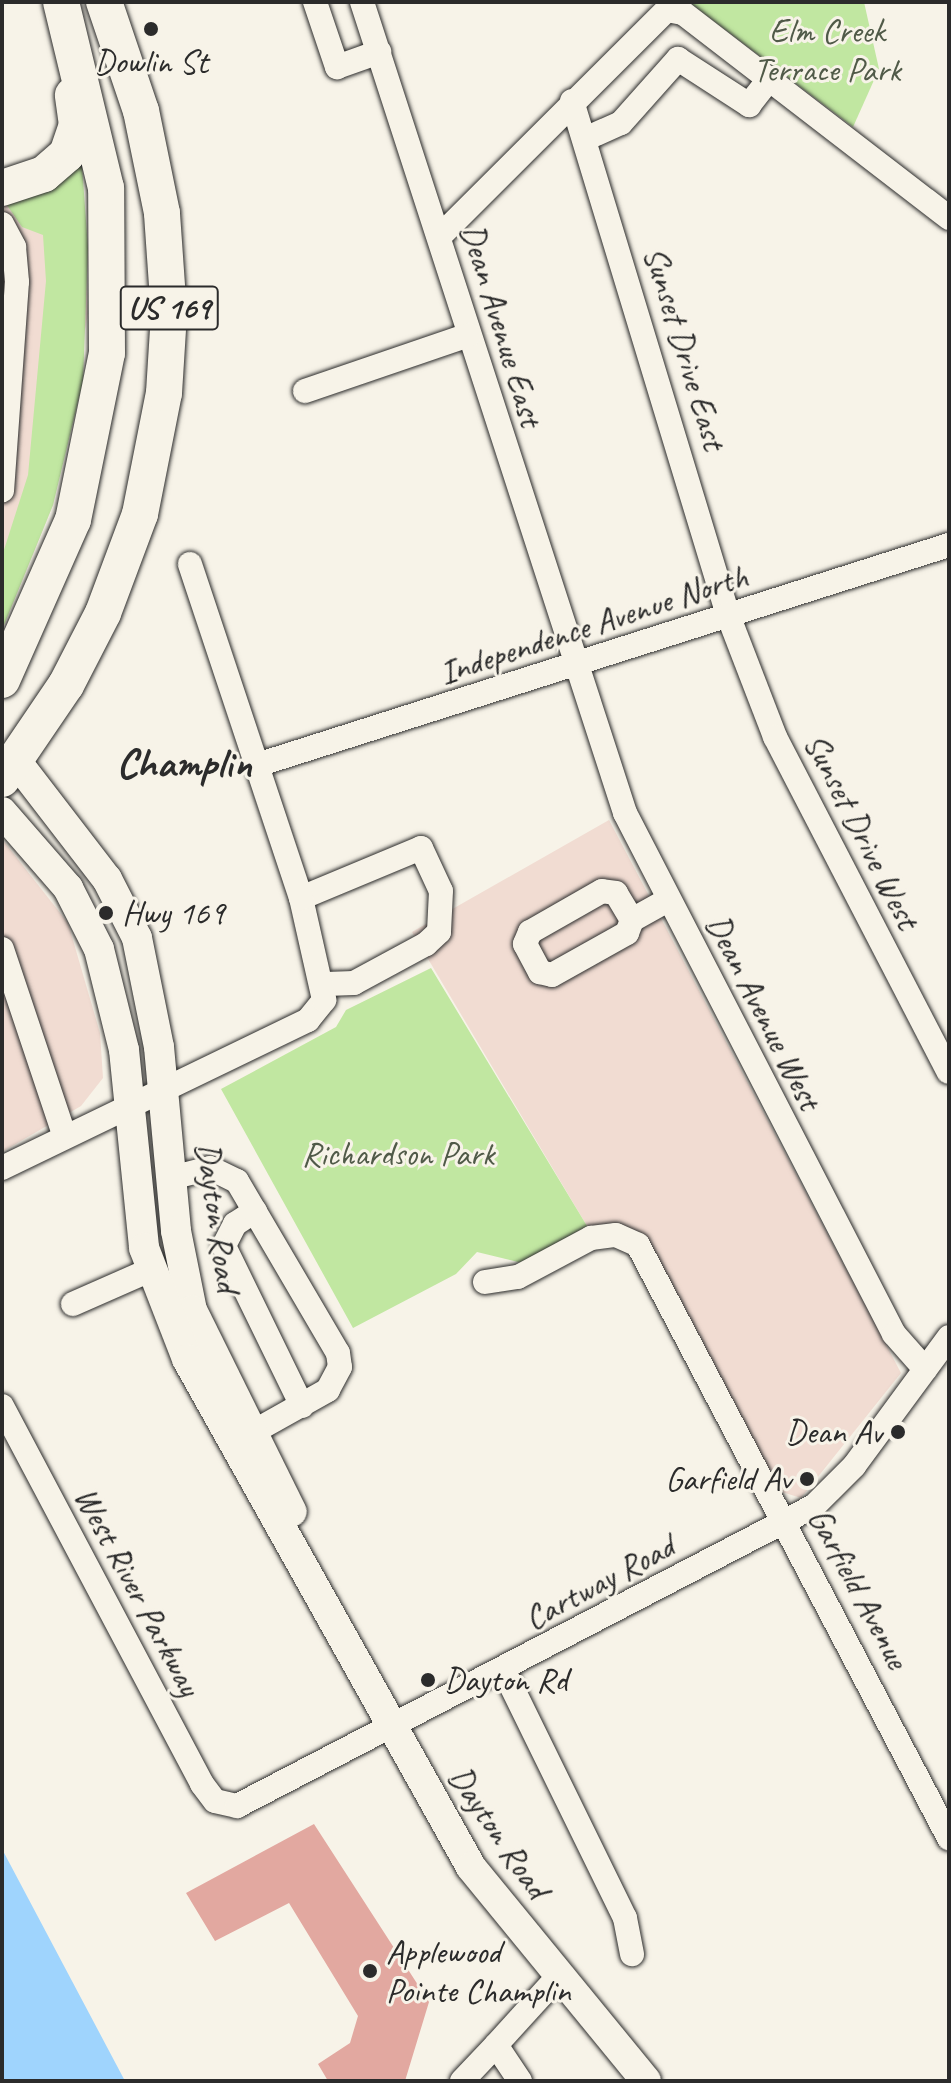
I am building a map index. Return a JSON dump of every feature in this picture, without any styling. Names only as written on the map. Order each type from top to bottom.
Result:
[{"type":"highway","points":[[2,188],[51,170],[77,125],[45,2]]},
{"type":"highway","name":"US 169","points":[[2,680],[73,520],[107,353],[106,188],[61,2]]},
{"type":"highway","name":"US 169","points":[[7,761],[103,613],[157,439],[167,263],[141,111],[104,2]]},
{"type":"highway","points":[[119,2],[139,58],[141,111]]},
{"type":"main road","name":"Dayton Road","points":[[7,761],[81,843],[129,919],[144,958],[165,1089],[171,1178],[192,1310],[241,1440]]},
{"type":"main road","name":"Dayton Road","points":[[2,812],[68,888],[94,936],[117,1007],[150,1270],[391,1729],[471,1867],[557,1978],[646,2081]]},
{"type":"street","points":[[315,2],[337,67],[379,52]]},
{"type":"street","name":"Dean Avenue East","points":[[362,2],[440,236],[574,669]]},
{"type":"street","points":[[440,236],[572,101],[667,10],[683,13],[949,218]]},
{"type":"street","points":[[585,139],[621,123],[678,59],[749,105],[769,79]]},
{"type":"street","name":"Sunset Drive East","points":[[572,101],[728,615]]},
{"type":"street","points":[[2,224],[14,247],[17,282],[2,490]]},
{"type":"street","points":[[305,391],[469,335]]},
{"type":"street","name":"Independence Avenue North","points":[[257,765],[574,669],[728,615],[949,545]]},
{"type":"street","points":[[2,1168],[308,1020],[324,1000],[326,984],[301,898],[190,564]]},
{"type":"street","name":"Sunset Drive West","points":[[728,615],[775,737],[949,1072]]},
{"type":"street","name":"Dean Avenue West","points":[[574,669],[625,813],[668,900],[894,1334],[925,1369]]},
{"type":"street","points":[[301,898],[421,848],[441,891],[439,932],[426,944],[354,983],[326,984]]},
{"type":"street","points":[[632,920],[668,900]]},
{"type":"street","points":[[2,949],[65,1137]]},
{"type":"street","points":[[171,1178],[226,1172],[255,1211],[338,1353],[336,1381],[302,1406],[241,1440]]},
{"type":"street","points":[[255,1211],[235,1224],[224,1246],[302,1406]]},
{"type":"street","name":"Garfield Avenue","points":[[485,1282],[518,1277],[591,1238],[616,1235],[638,1245],[949,1838]]},
{"type":"street","points":[[73,1304],[150,1270]]},
{"type":"street","name":"Cartway Road","points":[[220,1804],[243,1805],[785,1522],[836,1487],[949,1337]]},
{"type":"street","name":"West River Parkway","points":[[2,1406],[202,1784],[220,1804]]},
{"type":"street","points":[[504,1671],[625,1918],[632,1954]]},
{"type":"street","points":[[462,2081],[557,1978]]},
{"type":"street","points":[[496,2045],[520,2081]]},
{"type":"shaded area","points":[[82,166],[88,314],[53,505],[2,630],[2,198]]},
{"type":"shaded area","points":[[609,820],[901,1373],[801,1498],[779,1491],[623,1226],[587,1226],[412,932]]},
{"type":"shaded area","points":[[2,839],[68,923],[100,1033],[103,1078],[81,1106],[2,1152]]},
{"type":"green space","name":"Elm Creek Terrace Park","points":[[689,2],[864,2],[879,69],[853,127]]},
{"type":"green space","points":[[82,166],[88,248],[83,381],[53,505],[2,630],[2,556],[28,475],[46,281],[43,235],[22,227],[2,198]]},
{"type":"green space","name":"Richardson Park","points":[[431,968],[587,1226],[522,1263],[477,1252],[456,1274],[353,1328],[221,1089],[336,1027],[346,1010]]},
{"type":"water","points":[[2,1849],[46,1932],[125,2081],[2,2081]]},
{"type":"building","name":"Applewood Pointe Champlin","points":[[314,1824],[429,2002],[405,2081],[328,2081],[318,2064],[350,2043],[358,2016],[289,1903],[215,1941],[186,1893]]},
{"type":"place","name":"Dowlin St","points":[[151,29]]},
{"type":"place","name":"Hwy 169","points":[[106,913]]},
{"type":"place","name":"Dean Av","points":[[898,1432]]},
{"type":"place","name":"Garfield Av","points":[[807,1479]]},
{"type":"place","name":"Dayton Rd","points":[[428,1680]]},
{"type":"place","name":"Applewood Pointe Champlin","points":[[370,1971]]},
{"type":"district","name":"Champlin","points":[[184,764]]}]
